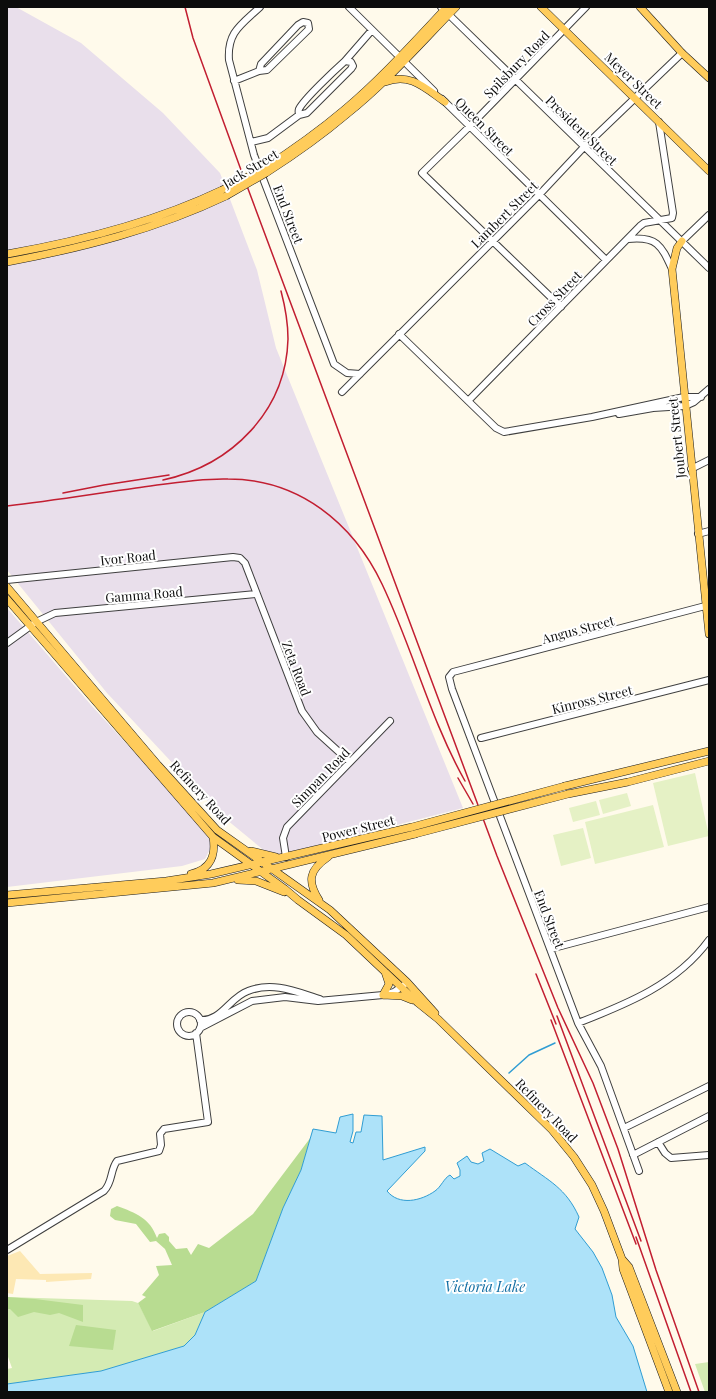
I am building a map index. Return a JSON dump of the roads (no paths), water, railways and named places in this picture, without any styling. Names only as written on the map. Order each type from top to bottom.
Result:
[{"type":"main road","name":"Jack Street","points":[[7,262],[74,248],[158,224],[224,193],[264,171],[320,136],[382,83],[445,10],[456,7]]},
{"type":"main road","name":"Meyer Street","points":[[541,7],[660,122],[709,172]]},
{"type":"main road","points":[[640,7],[682,53],[709,78]]},
{"type":"main road","name":"Jack Street","points":[[264,171],[345,109],[402,59]]},
{"type":"main road","points":[[382,83],[393,79],[408,79],[445,102]]},
{"type":"main road","name":"Jack Street","points":[[7,254],[73,241],[187,210]]},
{"type":"main road","name":"Joubert Street","points":[[682,241],[677,248],[672,269],[691,469],[708,606],[709,634]]},
{"type":"main road","name":"Refinery Road","points":[[7,587],[32,624],[80,684],[213,837],[346,935],[383,969],[404,985],[418,1003],[438,1019]]},
{"type":"main road","name":"Refinery Road","points":[[7,599],[86,679],[158,764],[217,830],[320,903],[341,920],[438,1019],[552,1130],[574,1157],[592,1185],[622,1259]]},
{"type":"main road","points":[[80,684],[86,679]]},
{"type":"main road","points":[[103,711],[108,705]]},
{"type":"main road","points":[[128,740],[135,735]]},
{"type":"main road","name":"Power Street","points":[[9,898],[167,888],[230,879],[332,855],[565,786],[709,751]]},
{"type":"main road","name":"Power Street","points":[[9,898],[166,881],[211,874],[283,857],[414,830],[568,794],[628,782],[709,760]]},
{"type":"main road","points":[[166,881],[199,872],[208,866],[214,852],[213,837]]},
{"type":"main road","points":[[244,849],[264,856],[283,857]]},
{"type":"main road","points":[[320,903],[312,886],[312,875],[322,862],[332,855]]},
{"type":"main road","points":[[230,879],[252,880],[267,885],[298,900]]},
{"type":"main road","points":[[383,969],[389,984],[383,995],[402,996],[418,1003]]},
{"type":"main road","points":[[622,1259],[623,1269],[669,1392]]},
{"type":"main road","points":[[622,1259],[629,1267],[677,1392]]},
{"type":"street","name":"Queen Street","points":[[349,7],[606,260]]},
{"type":"street","name":"Spilsbury Road","points":[[491,241],[425,172],[586,7]]},
{"type":"street","name":"End Street","points":[[256,8],[240,26],[230,41],[229,60],[251,142],[334,364],[347,373],[360,374]]},
{"type":"street","name":"President Street","points":[[445,10],[709,268]]},
{"type":"street","points":[[234,81],[259,71],[267,70],[309,28],[308,23],[303,22],[298,25],[261,64],[259,71]]},
{"type":"street","points":[[299,115],[299,109],[304,102],[345,61],[372,30]]},
{"type":"street","name":"Lambert Street","points":[[342,392],[491,241],[539,195],[584,147],[682,53]]},
{"type":"street","points":[[251,142],[268,138],[299,115],[307,113],[351,69],[353,66],[351,62],[345,61]]},
{"type":"street","points":[[660,122],[673,213],[669,219],[660,220]]},
{"type":"street","points":[[682,241],[709,215]]},
{"type":"street","name":"Cross Street","points":[[468,401],[628,239],[644,224],[660,220]]},
{"type":"street","points":[[628,239],[643,237],[651,239],[658,244],[672,269]]},
{"type":"street","points":[[491,241],[561,307]]},
{"type":"street","points":[[399,334],[496,428],[504,432],[701,396]]},
{"type":"street","points":[[592,417],[686,406],[709,389]]},
{"type":"street","points":[[691,469],[709,460]]},
{"type":"street","points":[[698,534],[709,531]]},
{"type":"street","name":"Ivor Road","points":[[7,580],[233,557],[243,560],[246,567]]},
{"type":"street","name":"Zeta Road","points":[[246,567],[302,711],[317,732],[350,762]]},
{"type":"street","name":"Gamma Road","points":[[7,643],[32,624],[52,614],[256,594]]},
{"type":"street","name":"Angus Street","points":[[453,672],[708,606]]},
{"type":"street","name":"End Street","points":[[453,672],[449,677],[452,689],[578,1023],[601,1066],[639,1171]]},
{"type":"street","name":"Kinross Street","points":[[482,738],[709,680]]},
{"type":"street","name":"Simpan Road","points":[[283,857],[283,838],[287,827],[390,720]]},
{"type":"street","points":[[550,949],[709,907]]},
{"type":"street","points":[[578,1023],[625,1004],[653,990],[692,961],[709,940]]},
{"type":"street","points":[[200,1028],[200,1020],[196,1014],[188,1012],[182,1015],[178,1020],[177,1027],[181,1033],[189,1036],[196,1033],[200,1028],[246,1003],[276,997],[318,1001],[383,995],[394,992],[404,985]]},
{"type":"street","points":[[200,1020],[213,1018],[249,990],[275,987],[291,989],[326,1000]]},
{"type":"street","points":[[275,987],[276,997]]},
{"type":"street","points":[[7,1250],[104,1191],[110,1183],[113,1169],[118,1161],[159,1151],[161,1148],[160,1134],[164,1129],[208,1122],[196,1033]]},
{"type":"street","points":[[624,1128],[709,1086]]},
{"type":"street","points":[[633,1155],[709,1116]]},
{"type":"street","points":[[658,1142],[667,1156],[671,1158],[709,1155]]},
{"type":"water","name":"Victoria Lake","points":[[353,1114],[353,1131],[350,1142],[353,1143],[356,1132],[361,1132],[364,1115],[382,1116],[383,1160],[425,1147],[425,1151],[387,1191],[398,1199],[417,1199],[429,1194],[437,1189],[450,1175],[454,1179],[460,1176],[460,1170],[457,1163],[467,1156],[471,1162],[478,1164],[484,1161],[482,1153],[490,1149],[518,1166],[525,1163],[563,1192],[579,1217],[575,1229],[593,1252],[602,1268],[612,1295],[616,1317],[633,1346],[647,1392],[7,1392],[7,1384],[101,1371],[184,1346],[195,1335],[205,1312],[256,1281],[283,1208],[301,1170],[313,1129],[336,1133],[340,1117]]},
{"type":"waterway","points":[[509,1073],[529,1055],[555,1043]]},
{"type":"railway","points":[[185,7],[193,38],[241,170],[497,856],[558,1008],[593,1083],[618,1149],[656,1270],[699,1392]]},
{"type":"railway","points":[[163,480],[188,473],[211,462],[232,448],[251,431],[266,411],[277,389],[285,365],[288,333],[281,291]]},
{"type":"railway","points":[[63,493],[169,475]]},
{"type":"railway","points":[[7,506],[205,479],[254,481],[278,487],[300,496],[321,509],[339,524],[356,542],[370,562],[393,609],[442,733],[465,781]]},
{"type":"railway","points":[[458,778],[473,804]]},
{"type":"railway","points":[[536,974],[556,1024]]},
{"type":"railway","points":[[557,1016],[641,1241]]},
{"type":"railway","points":[[551,1020],[636,1244]]},
{"type":"railway","points":[[636,1237],[691,1392]]}]
